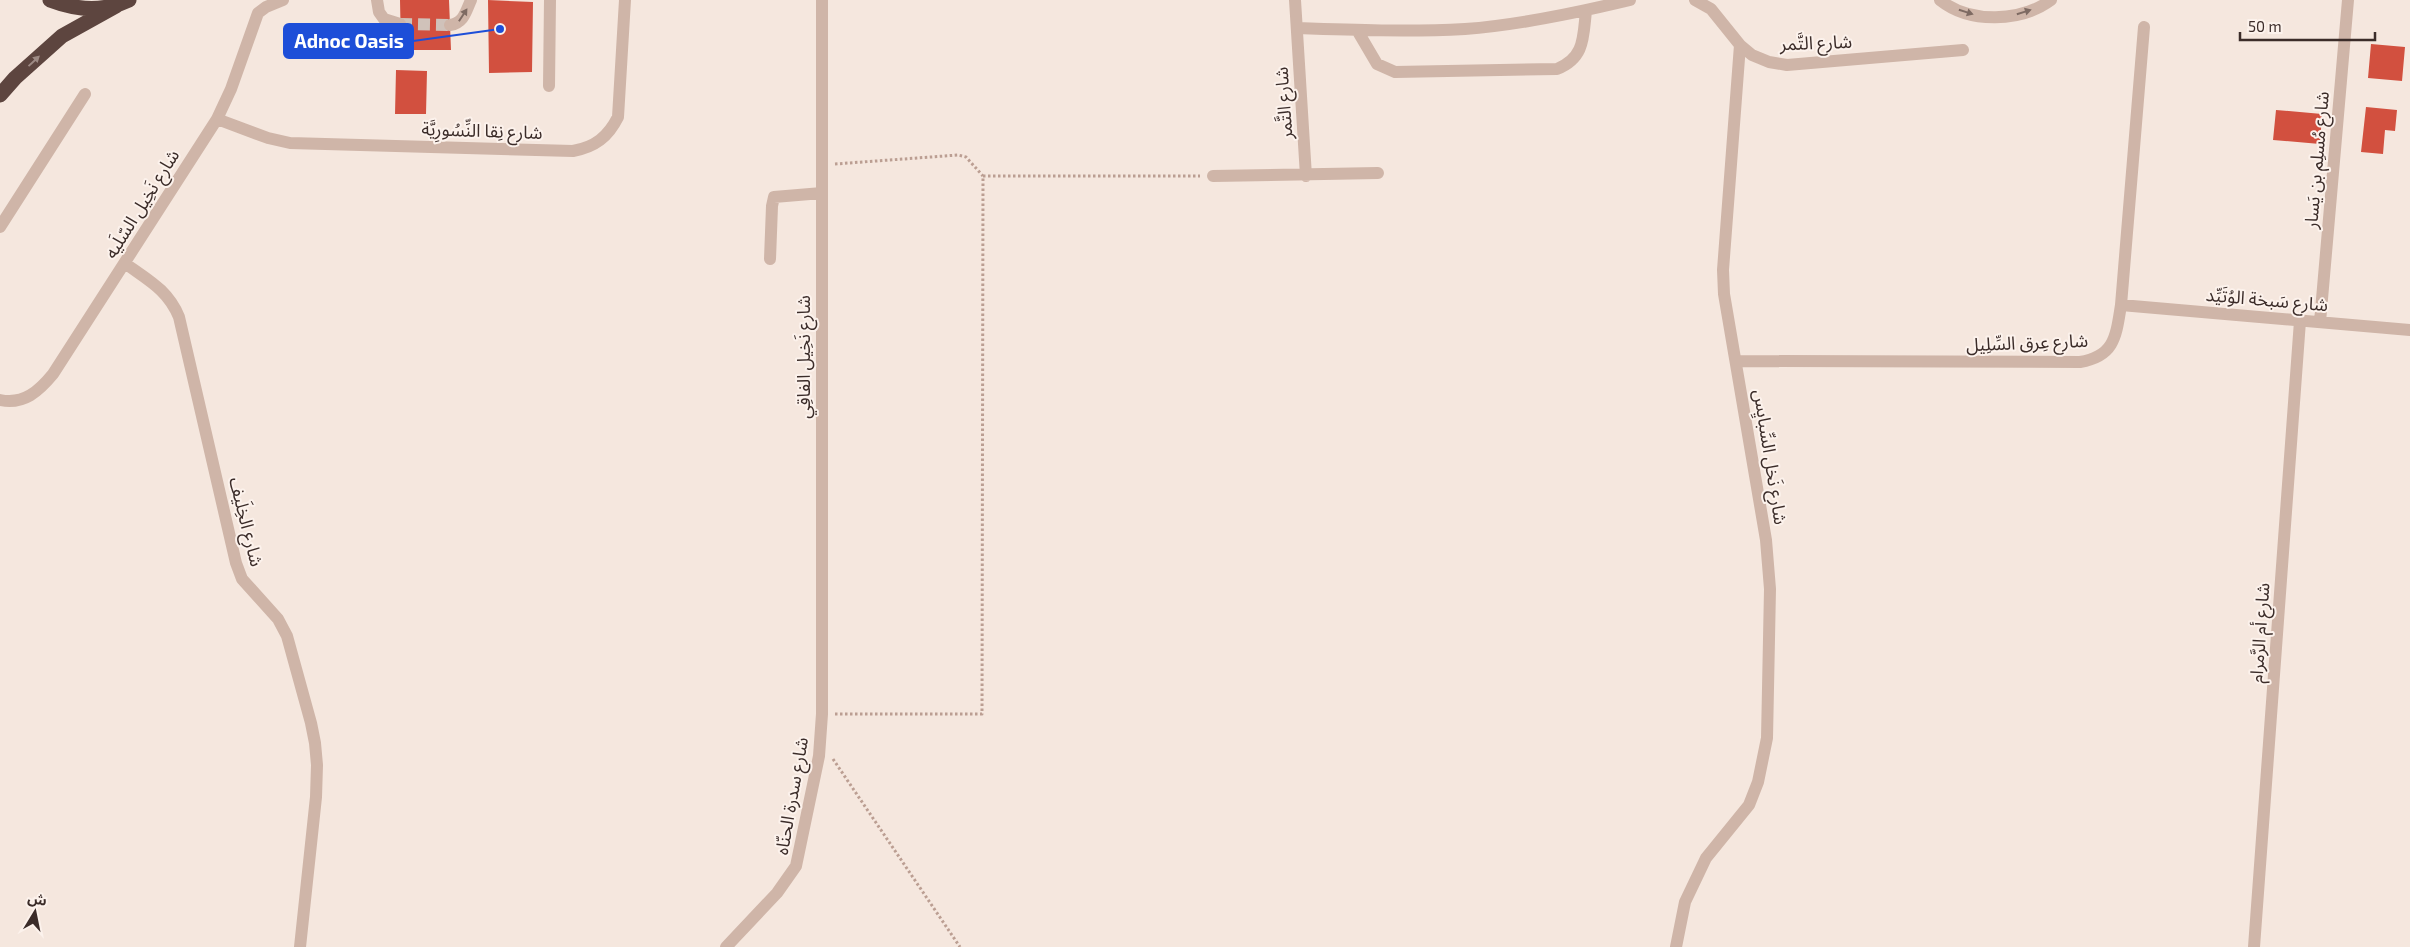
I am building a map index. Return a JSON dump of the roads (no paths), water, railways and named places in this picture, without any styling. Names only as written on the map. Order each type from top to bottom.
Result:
[{"type":"highway","points":[[50,0],[65,6],[91,9],[123,3]]},
{"type":"highway","points":[[0,96],[15,78],[62,36],[123,3]]},
{"type":"street","name":"شارع نَخِيل السّلَيه","points":[[0,400],[19,400],[31,396],[43,386],[126,264],[217,119],[231,89],[258,13],[266,6],[283,0]]},
{"type":"street","points":[[378,0],[379,12],[384,19],[400,24]]},
{"type":"street","points":[[450,25],[456,24],[465,15],[471,0]]},
{"type":"street","points":[[549,86],[550,0]]},
{"type":"street","name":"شارع نِقا النِّسُورِيَّة","points":[[217,119],[268,138],[290,143],[573,151],[589,148],[612,130],[618,117],[625,0]]},
{"type":"street","name":"شارع نَخِيل الفاقِي","points":[[822,0],[822,714]]},
{"type":"street","name":"شارع التَّمر","points":[[1295,0],[1306,176]]},
{"type":"street","points":[[1297,28],[1356,30],[1466,29],[1586,11],[1630,0]]},
{"type":"street","name":"شارع التَّمر","points":[[1695,0],[1711,9],[1740,45],[1752,55],[1769,62],[1787,65],[1963,50]]},
{"type":"street","points":[[1940,0],[1968,14],[1994,18],[2020,15],[2051,0]]},
{"type":"street","name":"شارع مُسلِم بن يَسار","points":[[2320,322],[2348,0]]},
{"type":"street","points":[[1356,30],[1377,64],[1395,72],[1557,69],[1569,65],[1579,54],[1586,11]]},
{"type":"street","name":"شارع عِرق السِّلِيل","points":[[1737,361],[2080,362],[2093,360],[2105,354],[2112,344],[2117,329],[2121,305],[2144,26]]},
{"type":"street","name":"شارع نَخل السِّبايِس","points":[[1676,947],[1684,902],[1706,858],[1749,804],[1758,782],[1766,738],[1770,588],[1766,540],[1737,361],[1724,294],[1723,270],[1740,45]]},
{"type":"street","points":[[0,227],[85,94]]},
{"type":"street","points":[[1213,176],[1306,176],[1378,173]]},
{"type":"street","points":[[770,259],[774,196],[822,193]]},
{"type":"street","name":"شارع الخِلَيف","points":[[126,264],[160,288],[173,302],[179,317],[236,563],[242,579],[278,619],[287,636],[311,723],[317,765],[316,797],[300,947]]},
{"type":"street","name":"شارع سَبخة الوُتَيِّد","points":[[2121,305],[2410,330]]},
{"type":"street","name":"شارع أم الرَّمرام","points":[[2254,947],[2300,321]]},
{"type":"street","name":"شارع سدرة الحنّاه","points":[[726,947],[777,893],[796,866],[821,741],[822,714]]},
{"type":"tunnel","points":[[400,24],[450,25]]},
{"type":"place","name":"Adnoc Oasis","points":[[500,29]]}]
